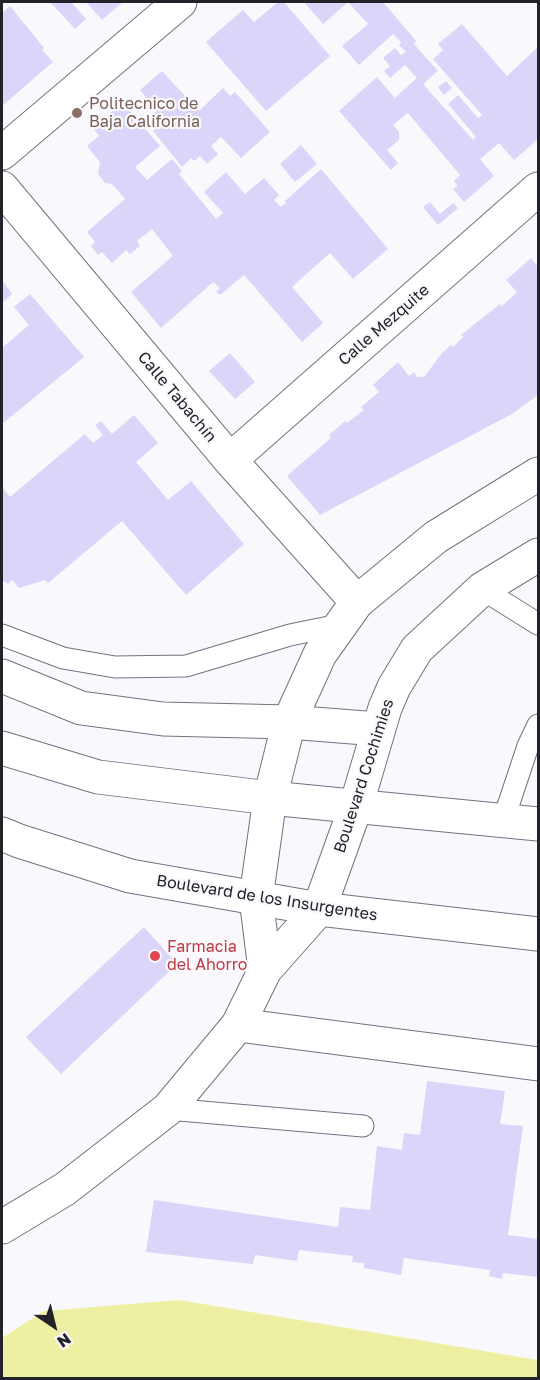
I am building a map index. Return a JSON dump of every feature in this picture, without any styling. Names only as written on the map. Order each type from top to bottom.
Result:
[{"type":"main road","points":[[2,153],[180,2]]},
{"type":"main road","name":"Calle Tabachín","points":[[2,188],[230,460],[348,614]]},
{"type":"main road","name":"Calle Mezquite","points":[[230,460],[538,189]]},
{"type":"main road","points":[[265,970],[256,898],[270,798],[289,722],[320,654],[348,614],[436,537],[538,474]]},
{"type":"main road","name":"Boulevard Cochimies","points":[[2,1227],[65,1189],[168,1109],[238,1025],[265,970],[319,909],[356,806],[378,729],[394,687],[417,650],[482,589],[538,555]]},
{"type":"main road","points":[[2,676],[81,708],[162,719],[289,722],[378,729]]},
{"type":"main road","points":[[2,748],[98,777],[270,798],[538,824]]},
{"type":"main road","name":"Boulevard de los Insurgentes","points":[[2,834],[19,842],[130,876],[319,909],[538,934]]},
{"type":"main road","points":[[238,1025],[538,1064]]},
{"type":"lane","points":[[482,589],[538,624]]},
{"type":"lane","points":[[2,635],[63,658],[115,667],[186,666],[290,635],[348,614]]},
{"type":"lane","points":[[503,821],[528,746],[538,725]]},
{"type":"lane","points":[[168,1109],[363,1126]]},
{"type":"green space","points":[[179,1300],[538,1360],[538,1378],[2,1378],[2,1338],[44,1311]]},
{"type":"building","points":[[50,2],[71,2],[86,19],[75,29]]},
{"type":"building","points":[[86,2],[123,2],[102,20]]},
{"type":"building","points":[[278,2],[284,2],[330,56],[266,111],[206,42],[243,10],[254,22]]},
{"type":"building","points":[[304,2],[348,2],[323,24]]},
{"type":"building","points":[[348,2],[383,2],[416,41],[414,44],[438,71],[423,84],[473,140],[476,137],[448,104],[458,95],[478,118],[482,115],[433,59],[443,50],[438,44],[462,24],[507,76],[538,47],[538,139],[514,160],[499,143],[480,159],[494,176],[464,202],[453,189],[458,186],[454,181],[460,175],[408,113],[393,125],[399,132],[399,140],[387,150],[398,163],[391,170],[339,111],[377,77],[395,98],[417,78],[405,65],[390,78],[384,71],[390,66],[383,58],[395,48],[401,55],[406,52],[399,45],[401,42],[393,34],[359,65],[342,46],[368,24]]},
{"type":"building","points":[[10,6],[53,62],[2,106],[2,13]]},
{"type":"building","points":[[162,71],[199,111],[223,88],[230,96],[235,92],[270,132],[241,158],[221,137],[211,146],[218,154],[207,164],[200,156],[194,161],[191,158],[182,167],[153,131],[162,124],[153,114],[157,111],[140,90]]},
{"type":"building","points":[[446,81],[452,88],[444,95],[438,87]]},
{"type":"building","points":[[123,103],[160,146],[135,167],[147,180],[172,159],[182,171],[179,174],[216,219],[223,213],[204,192],[226,172],[245,194],[264,178],[279,195],[274,200],[281,207],[321,169],[388,249],[353,279],[330,253],[292,287],[323,323],[302,342],[244,275],[220,295],[216,292],[220,288],[213,282],[161,328],[131,292],[173,256],[152,229],[137,241],[140,246],[130,254],[126,250],[112,263],[102,252],[98,255],[91,246],[95,242],[87,232],[125,199],[112,184],[105,183],[98,174],[100,162],[87,146],[99,136],[92,127]]},
{"type":"building","points":[[301,145],[317,164],[295,182],[280,164]]},
{"type":"building","points":[[430,202],[440,214],[453,203],[458,208],[438,225],[423,207]]},
{"type":"building","points":[[531,258],[538,267],[538,395],[512,414],[320,515],[287,476],[331,438],[329,435],[345,421],[347,423],[364,410],[361,407],[379,392],[373,385],[398,362],[409,376],[414,372],[417,377],[424,377],[442,353],[451,345],[453,347],[463,337],[461,335],[500,304],[502,306],[517,292],[506,280]]},
{"type":"building","points":[[2,280],[12,294],[2,303]]},
{"type":"building","points":[[30,294],[84,357],[2,424],[2,348],[29,325],[14,307]]},
{"type":"building","points":[[230,353],[255,382],[235,399],[209,371]]},
{"type":"building","points":[[134,415],[158,443],[136,462],[168,500],[191,481],[244,544],[186,595],[122,521],[48,583],[45,580],[19,588],[12,580],[8,584],[2,580],[2,487],[10,497],[85,434],[93,443],[103,435],[95,425],[101,421],[112,434]]},
{"type":"building","points":[[144,927],[177,964],[61,1074],[26,1037]]},
{"type":"building","points":[[427,1081],[505,1091],[500,1124],[523,1126],[508,1235],[538,1239],[538,1277],[503,1273],[502,1279],[489,1276],[490,1270],[404,1258],[401,1275],[364,1268],[364,1263],[352,1262],[353,1256],[299,1250],[297,1261],[255,1255],[253,1264],[146,1252],[154,1200],[338,1227],[340,1207],[370,1210],[377,1146],[402,1150],[404,1133],[420,1135]]},
{"type":"place","name":"Politecnico de Baja California","points":[[77,113]]},
{"type":"place","name":"Farmacia del Ahorro","points":[[155,956]]}]
